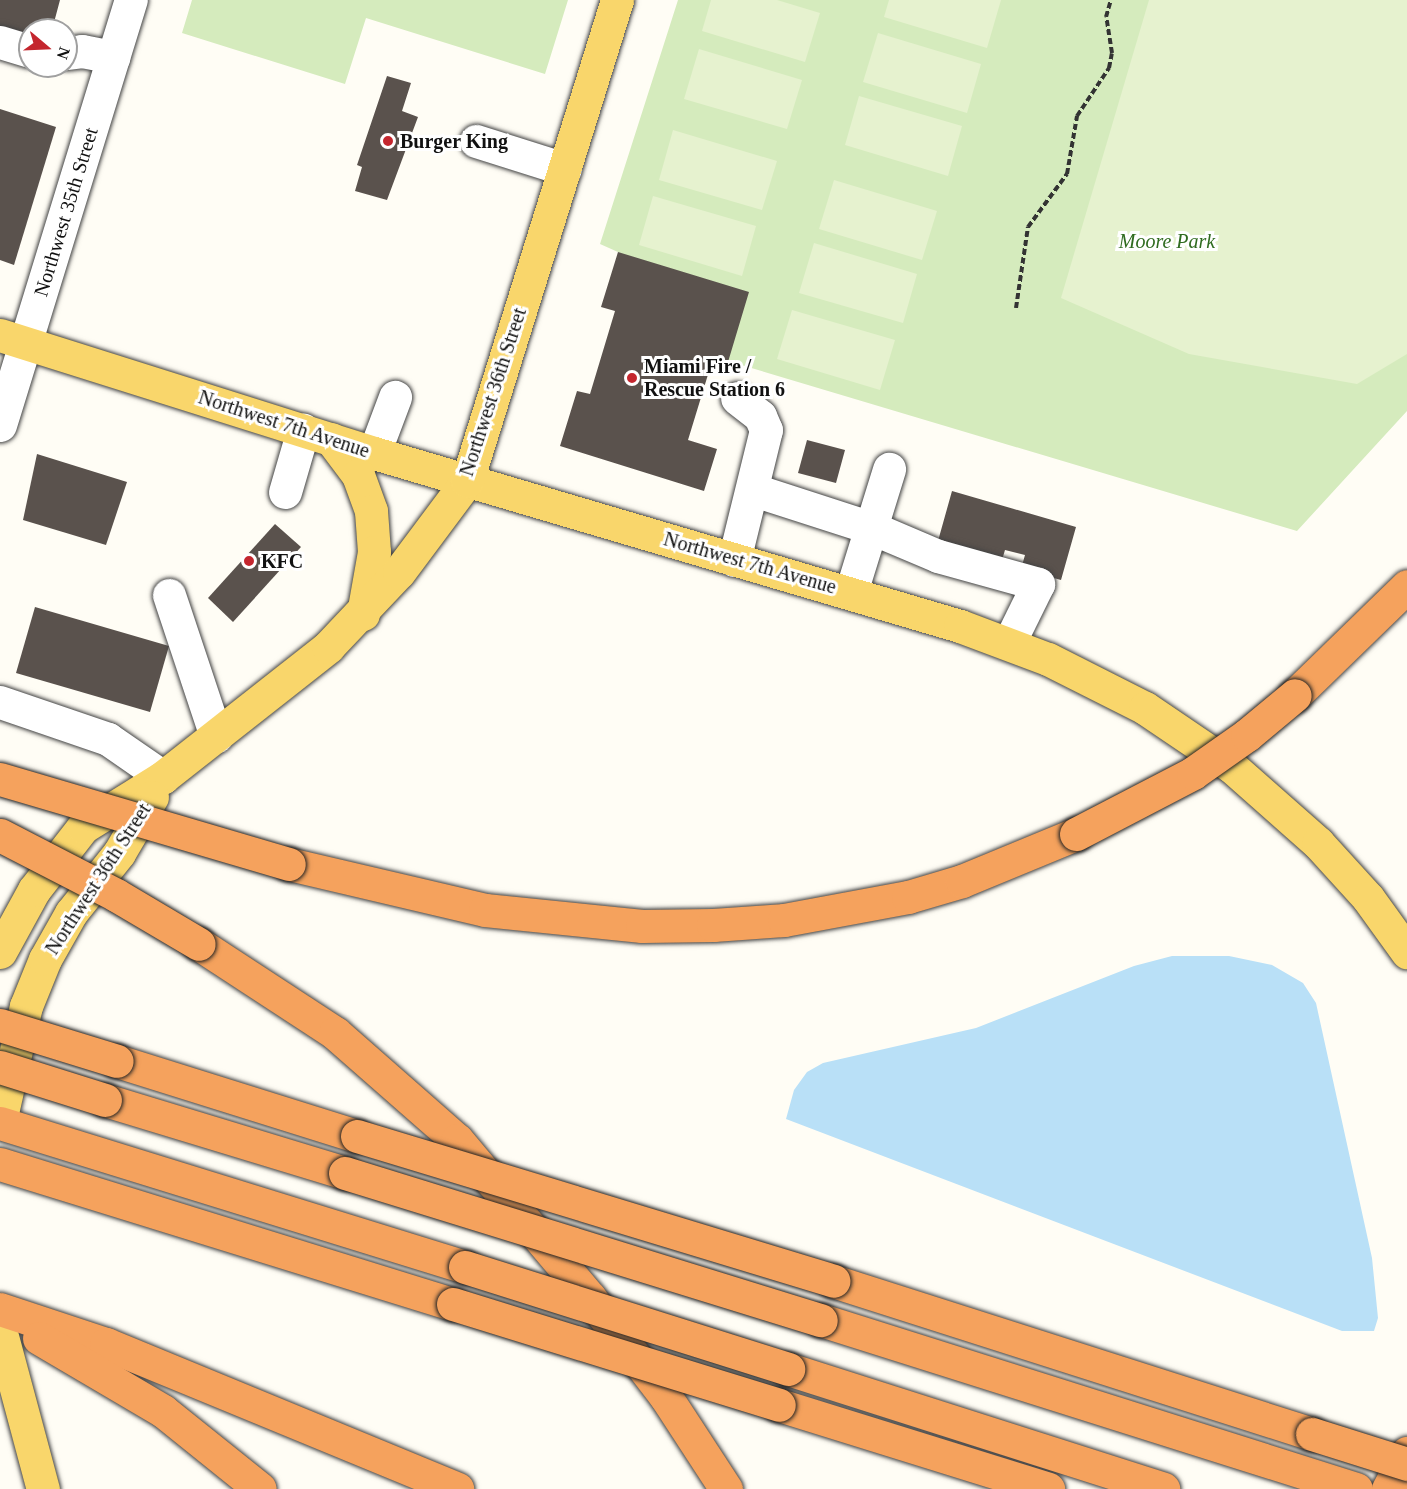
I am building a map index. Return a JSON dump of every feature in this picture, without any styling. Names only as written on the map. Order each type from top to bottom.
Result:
[{"type":"highway","points":[[0,779],[289,864],[485,910],[642,926],[713,925],[784,920],[908,897],[962,881],[1076,834],[1193,773],[1247,735],[1295,695],[1407,586]]},
{"type":"highway","points":[[0,836],[116,895],[199,944],[335,1033],[457,1140],[590,1298],[666,1396],[726,1489]]},
{"type":"highway","points":[[0,1025],[833,1281],[1407,1464]]},
{"type":"highway","points":[[0,1067],[821,1320],[1356,1489]]},
{"type":"highway","points":[[0,1123],[465,1267],[1163,1489]]},
{"type":"highway","points":[[0,1164],[1048,1489]]},
{"type":"highway","points":[[0,1309],[106,1359],[260,1489]]},
{"type":"highway","points":[[0,1316],[106,1359],[457,1489]]},
{"type":"highway","points":[[1388,1489],[1407,1453]]},
{"type":"main road","name":"Northwest 36th Street","points":[[0,952],[34,890],[83,827],[163,777],[362,615],[467,481],[617,0]]},
{"type":"main road","name":"Northwest 7th Avenue","points":[[13,339],[374,453],[734,560],[851,592],[1009,643],[1081,674],[1145,708],[1232,767],[1318,843],[1368,898],[1407,952]]},
{"type":"main road","points":[[317,435],[358,476],[371,511],[374,552],[362,615]]},
{"type":"main road","name":"Northwest 36th Street","points":[[0,1123],[26,1006],[45,959],[71,913],[119,853],[163,777]]},
{"type":"main road","points":[[0,1329],[43,1489]]},
{"type":"street","name":"Northwest 35th Street","points":[[0,425],[13,339],[131,0]]},
{"type":"street","points":[[0,42],[18,47]]},
{"type":"street","points":[[78,52],[113,57]]},
{"type":"street","points":[[476,141],[565,169]]},
{"type":"street","points":[[374,453],[395,397]]},
{"type":"street","points":[[734,560],[754,490],[765,430],[759,416],[737,398]]},
{"type":"street","points":[[285,492],[317,435]]},
{"type":"street","points":[[851,592],[889,469]]},
{"type":"street","points":[[754,490],[872,528],[938,556],[1038,584],[1009,643]]},
{"type":"street","points":[[169,595],[216,736]]},
{"type":"street","points":[[0,702],[108,739],[163,777]]},
{"type":"path","points":[[1016,308],[1028,227],[1066,174],[1077,116],[1109,68],[1112,53],[1106,17],[1111,0]]},
{"type":"green space","points":[[192,0],[568,0],[545,74],[366,18],[345,84],[182,33]]},
{"type":"green space","name":"Moore Park","points":[[678,0],[1407,0],[1407,411],[1297,531],[728,361],[618,252],[600,244]]},
{"type":"green space","points":[[711,0],[777,0],[820,13],[805,62],[702,31]]},
{"type":"green space","points":[[889,0],[1001,0],[987,48],[884,17]]},
{"type":"green space","points":[[1149,0],[1407,0],[1407,354],[1357,384],[1189,354],[1061,298]]},
{"type":"green space","points":[[878,33],[981,64],[967,113],[863,82]]},
{"type":"green space","points":[[699,49],[802,80],[787,129],[684,99]]},
{"type":"green space","points":[[859,96],[962,126],[948,176],[845,145]]},
{"type":"green space","points":[[673,130],[777,161],[762,210],[659,180]]},
{"type":"green space","points":[[834,180],[937,211],[922,260],[819,229]]},
{"type":"green space","points":[[653,196],[756,226],[742,276],[639,245]]},
{"type":"green space","points":[[814,243],[917,274],[903,323],[799,293]]},
{"type":"green space","points":[[792,310],[895,340],[880,390],[777,359]]},
{"type":"water","points":[[1172,956],[1229,956],[1272,965],[1303,983],[1316,1003],[1372,1258],[1378,1318],[1374,1331],[1342,1331],[786,1119],[794,1090],[807,1072],[823,1063],[976,1028],[1134,966]]},
{"type":"building","points":[[0,0],[60,0],[55,18],[18,18],[18,39],[0,34]]},
{"type":"building","name":"Burger King","points":[[387,76],[411,83],[402,111],[418,117],[387,200],[355,191],[362,167],[357,165]]},
{"type":"building","points":[[0,109],[56,127],[14,265],[0,260]]},
{"type":"building","points":[[618,252],[749,292],[725,372],[710,368],[688,440],[717,449],[704,491],[560,446],[577,391],[590,394],[615,311],[601,307]]},
{"type":"building","points":[[807,440],[845,450],[836,483],[798,473]]},
{"type":"building","points":[[37,454],[127,482],[106,545],[23,520]]},
{"type":"building","points":[[952,491],[1076,527],[1061,580],[1021,569],[1025,555],[1005,550],[1002,560],[938,541]]},
{"type":"building","points":[[275,524],[301,547],[233,622],[208,598]]},
{"type":"building","points":[[35,607],[169,646],[150,712],[16,673]]},
{"type":"place","name":"Burger King","points":[[388,141]]},
{"type":"place","name":"Miami Fire / Rescue Station 6","points":[[632,378]]},
{"type":"place","name":"KFC","points":[[249,561]]}]
